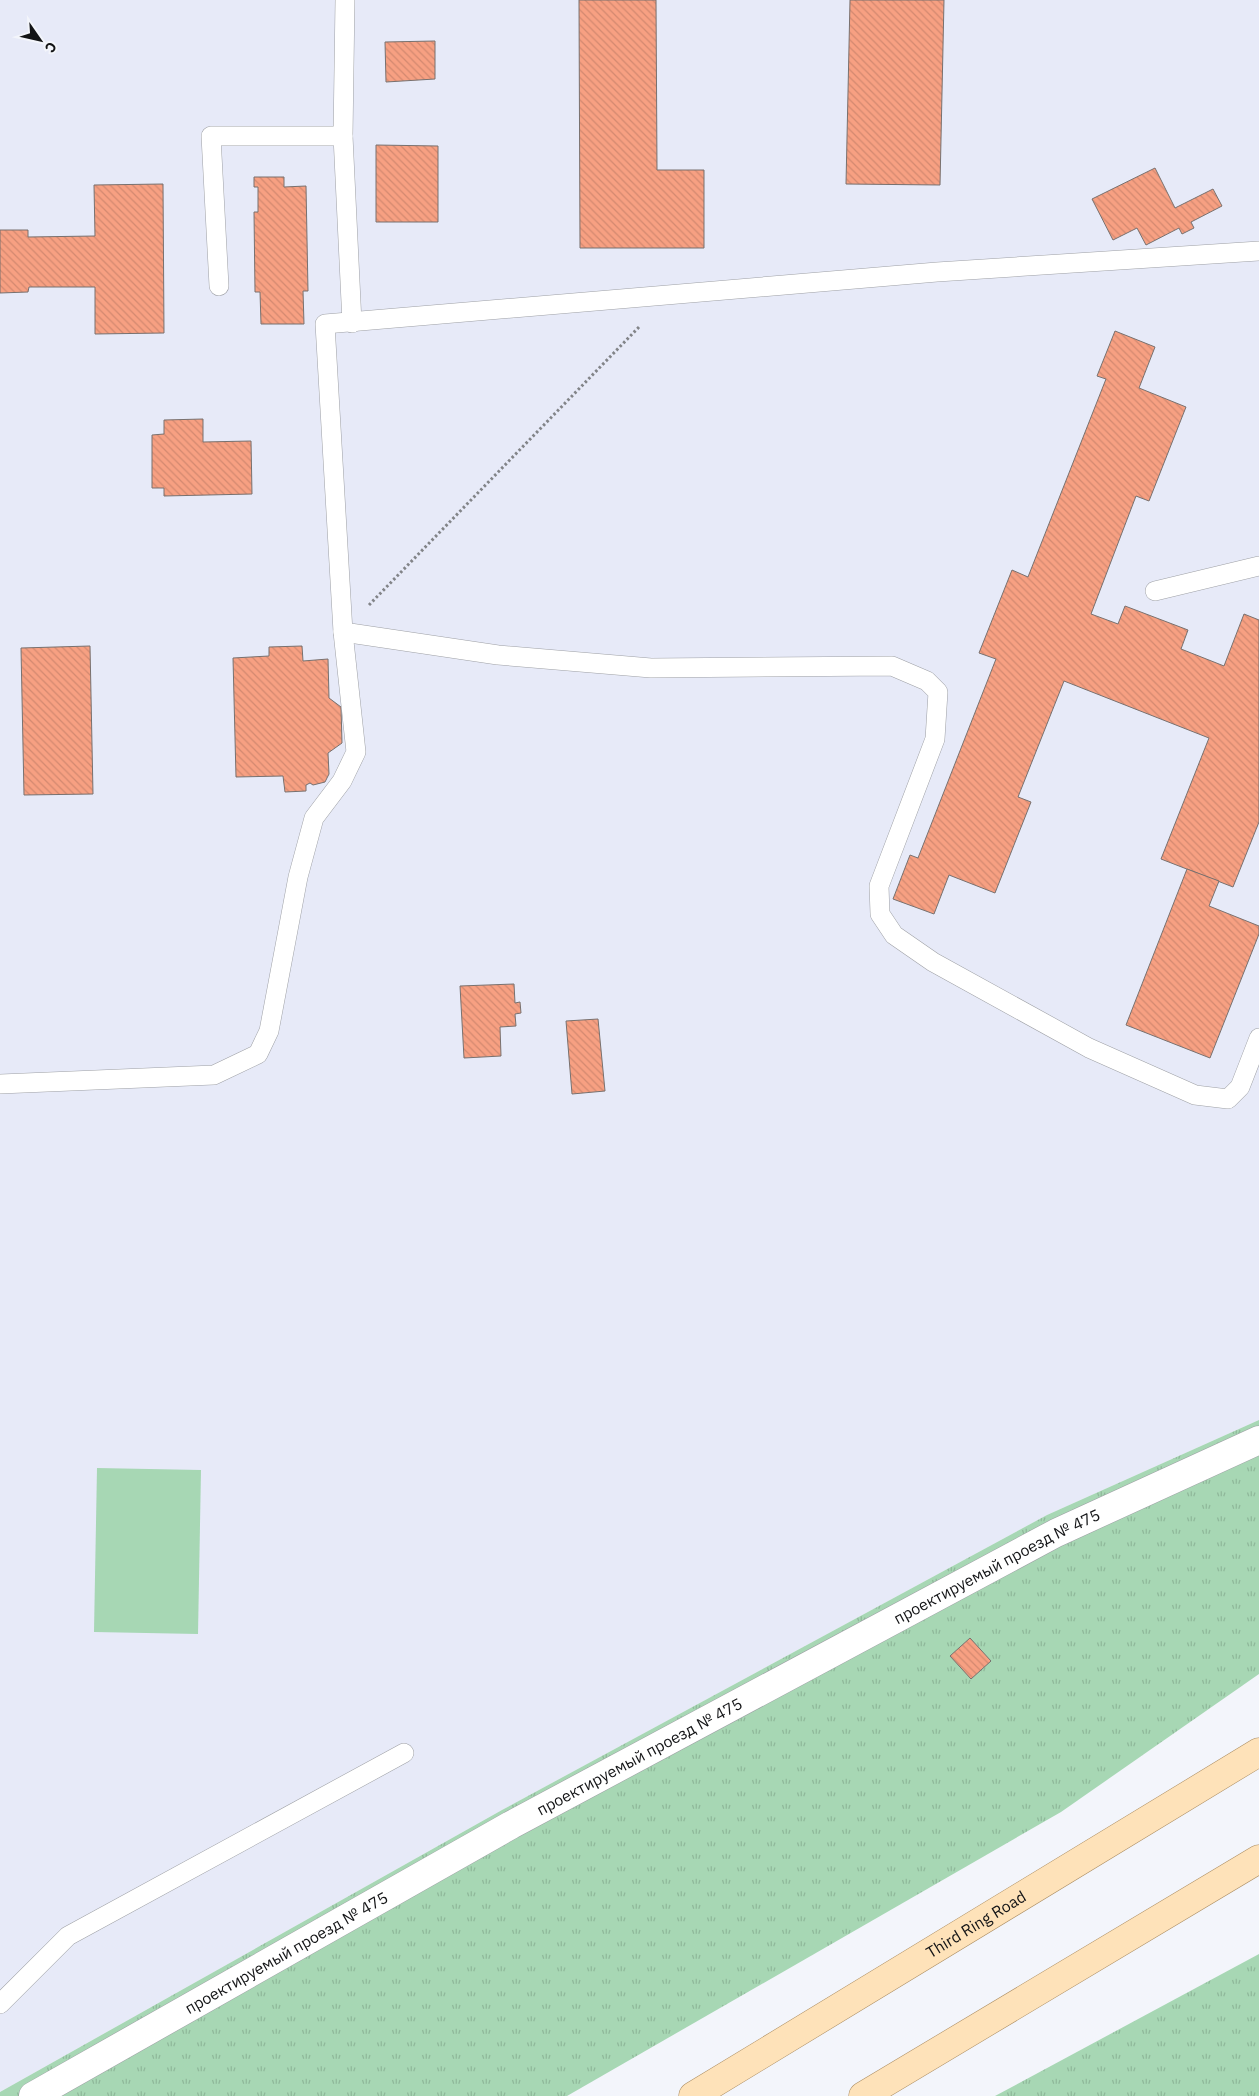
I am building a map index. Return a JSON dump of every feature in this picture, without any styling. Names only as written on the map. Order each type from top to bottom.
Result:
[{"type":"main road","name":"Third Ring Road","points":[[693,2096],[1259,1752]]},
{"type":"main road","points":[[863,2096],[1259,1859]]},
{"type":"street","name":"проектируемый проезд № 475","points":[[33,2096],[511,1825],[616,1768],[1056,1533],[1259,1440]]},
{"type":"lane","points":[[344,0],[343,136],[352,323]]},
{"type":"lane","points":[[219,286],[211,136],[343,136]]},
{"type":"lane","points":[[0,1084],[214,1075],[258,1054],[269,1031],[298,877],[314,818],[342,781],[356,752],[343,632],[325,324],[937,272],[1259,252]]},
{"type":"lane","points":[[1154,591],[1259,566]]},
{"type":"lane","points":[[343,632],[498,655],[651,668],[892,666],[927,681],[938,692],[935,739],[879,886],[880,914],[894,935],[934,962],[1089,1048],[1195,1095],[1228,1099],[1240,1087],[1259,1038]]},
{"type":"lane","points":[[0,2004],[68,1936],[404,1753]]},
{"type":"path","points":[[343,632],[511,461],[670,294]]},
{"type":"shaded area","points":[[0,0],[1259,0],[1259,1420],[1047,1515],[502,1810],[0,2092]]},
{"type":"green space","points":[[1259,1420],[1259,1674],[1061,1812],[567,2096],[0,2096],[0,2092],[502,1810],[1047,1515]]},
{"type":"green space","points":[[97,1468],[201,1470],[198,1634],[94,1632]]},
{"type":"green space","points":[[1259,1954],[1259,2096],[995,2096]]},
{"type":"building","points":[[579,0],[656,0],[657,170],[704,170],[704,248],[580,248]]},
{"type":"building","points":[[850,0],[944,0],[940,185],[846,184]]},
{"type":"building","points":[[435,41],[435,79],[386,82],[385,42]]},
{"type":"building","points":[[376,145],[438,146],[438,222],[376,222]]},
{"type":"building","points":[[1155,168],[1175,208],[1213,189],[1222,206],[1191,222],[1194,228],[1182,234],[1179,228],[1146,245],[1137,228],[1113,240],[1092,199]]},
{"type":"building","points":[[254,177],[284,177],[284,187],[306,186],[308,291],[303,291],[304,324],[261,324],[260,292],[255,292],[254,212],[258,212],[258,187],[254,187]]},
{"type":"building","points":[[163,184],[164,333],[95,334],[95,287],[29,287],[28,292],[0,293],[0,230],[28,230],[28,237],[95,236],[94,185]]},
{"type":"building","points":[[1115,331],[1155,347],[1139,388],[1186,407],[1149,501],[1136,496],[1091,614],[1118,624],[1125,606],[1188,630],[1181,649],[1224,666],[1244,614],[1259,620],[1259,822],[1233,887],[1161,859],[1209,738],[1064,681],[1018,797],[1031,802],[995,893],[949,875],[934,914],[893,899],[910,855],[918,858],[996,659],[979,653],[1012,570],[1028,577],[1106,379],[1097,376]]},
{"type":"building","points":[[203,419],[203,442],[251,441],[252,494],[164,496],[164,488],[152,488],[152,435],[164,434],[164,420]]},
{"type":"building","points":[[90,646],[93,794],[24,795],[21,648]]},
{"type":"building","points":[[302,646],[303,661],[328,659],[329,698],[341,707],[342,743],[328,753],[329,774],[325,782],[313,785],[310,783],[306,785],[306,791],[285,792],[283,776],[236,777],[233,658],[269,656],[269,647]]},
{"type":"building","points":[[1187,869],[1219,881],[1209,906],[1259,926],[1259,934],[1210,1058],[1126,1025]]},
{"type":"building","points":[[514,984],[515,1003],[520,1002],[521,1013],[515,1014],[516,1026],[500,1027],[501,1056],[464,1058],[460,986]]},
{"type":"building","points":[[598,1019],[605,1091],[572,1094],[566,1021]]},
{"type":"building","points":[[970,1638],[991,1661],[971,1679],[950,1656]]}]
